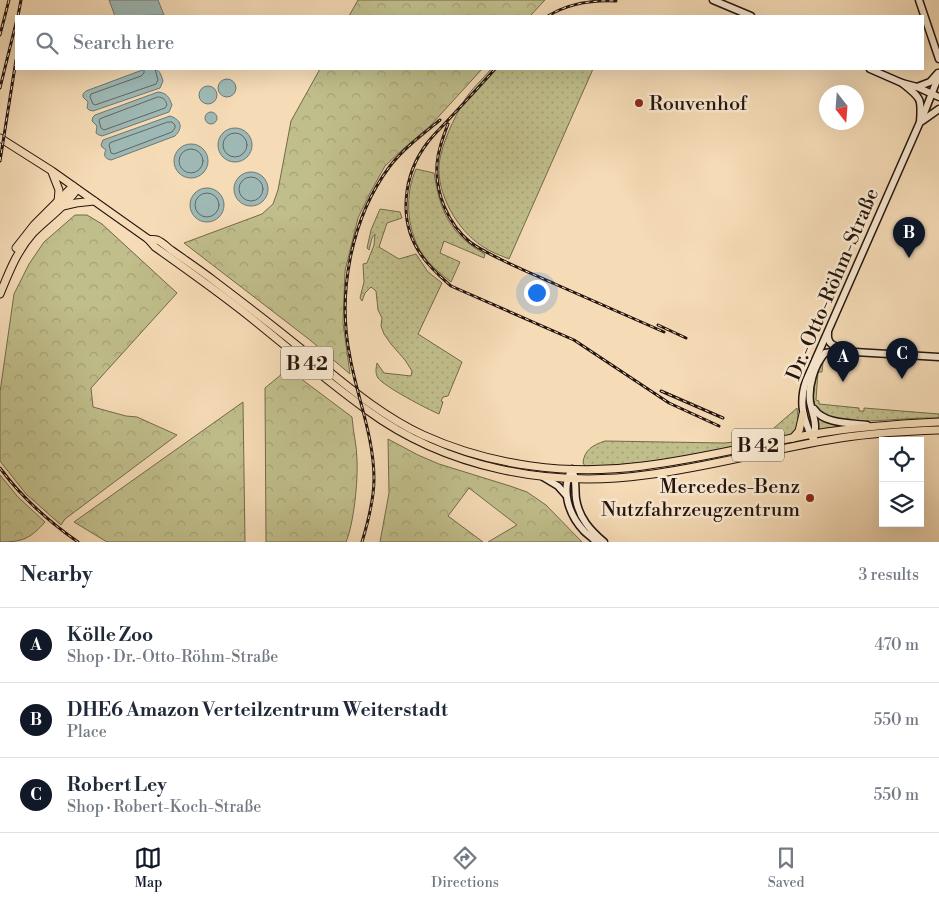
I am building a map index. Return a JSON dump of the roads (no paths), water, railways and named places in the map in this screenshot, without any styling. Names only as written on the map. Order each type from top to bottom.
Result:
[{"type":"main road","points":[[713,0],[749,15]]},
{"type":"main road","points":[[920,0],[939,59]]},
{"type":"main road","points":[[872,70],[939,97]]},
{"type":"main road","points":[[917,88],[930,82],[939,73]]},
{"type":"main road","points":[[920,122],[939,73]]},
{"type":"main road","name":"Dr.-Otto-Röhm-Straße","points":[[814,442],[813,434],[803,414],[802,398],[805,384],[920,122],[922,108],[920,100],[916,94],[902,83]]},
{"type":"main road","points":[[920,122],[939,109]]},
{"type":"main road","points":[[0,138],[75,187],[22,246],[12,264],[0,294]]},
{"type":"main road","points":[[52,171],[59,190],[59,205]]},
{"type":"main road","name":"B 42","points":[[75,187],[235,305],[368,411],[424,443],[460,458],[499,469],[543,477],[572,479],[621,478],[674,471],[814,442],[860,435],[939,430]]},
{"type":"main road","points":[[0,288],[5,268],[15,249],[34,225],[59,205],[94,201]]},
{"type":"main road","name":"B 42","points":[[148,239],[158,240],[195,266],[365,400],[409,428],[454,447],[494,458],[534,466],[600,470],[694,458],[813,434],[875,426],[939,422]]},
{"type":"main road","points":[[828,332],[829,341],[833,346],[871,352],[939,357]]},
{"type":"main road","name":"Dr.-Otto-Röhm-Straße","points":[[813,434],[816,424],[810,403],[810,391],[814,374],[824,353],[838,351],[871,352]]},
{"type":"main road","points":[[810,403],[816,413],[824,418],[875,426]]},
{"type":"main road","points":[[792,438],[800,430],[803,414]]},
{"type":"main road","points":[[572,469],[572,479],[580,514],[584,522],[604,542]]},
{"type":"main road","points":[[543,477],[558,486],[566,495]]},
{"type":"main road","points":[[572,479],[566,488],[571,511],[584,531],[596,542]]},
{"type":"water","points":[[109,0],[158,0],[164,15],[115,15]]},
{"type":"water","points":[[142,70],[159,71],[163,81],[160,88],[93,111],[87,108],[88,102],[83,97],[86,91]]},
{"type":"water","points":[[227,79],[233,82],[236,88],[233,94],[227,97],[221,94],[218,88],[221,82]]},
{"type":"water","points":[[208,86],[214,89],[217,95],[214,101],[208,104],[202,101],[199,95],[202,89]]},
{"type":"water","points":[[158,92],[166,94],[170,100],[172,105],[169,112],[102,136],[96,133],[97,126],[92,121],[95,115]]},
{"type":"water","points":[[209,112],[213,112],[217,118],[213,124],[209,124],[205,120],[205,116]]},
{"type":"water","points":[[170,116],[180,124],[175,136],[111,160],[105,156],[106,150],[101,145],[103,140]]},
{"type":"water","points":[[235,128],[242,129],[247,133],[251,138],[251,152],[247,157],[242,161],[235,162],[228,161],[223,157],[219,152],[218,145],[219,138],[223,133],[228,129]]},
{"type":"water","points":[[191,144],[203,149],[208,161],[203,173],[191,178],[179,173],[174,161],[179,149]]},
{"type":"water","points":[[251,172],[258,173],[263,177],[267,182],[267,196],[263,201],[258,205],[251,206],[244,205],[239,201],[235,196],[234,189],[235,182],[239,177],[244,173]]},
{"type":"water","points":[[207,188],[219,193],[224,205],[219,217],[207,222],[195,217],[190,205],[195,193]]},
{"type":"railway","points":[[0,35],[9,0]]},
{"type":"railway","points":[[18,15],[21,0]]},
{"type":"railway","points":[[550,15],[581,3],[616,1]]},
{"type":"railway","points":[[0,88],[15,27]]},
{"type":"railway","points":[[0,161],[15,66]]},
{"type":"railway","points":[[494,70],[430,139],[413,169],[406,198],[406,213],[414,243],[422,256],[451,286],[574,340],[669,403],[719,426]]},
{"type":"railway","points":[[362,542],[372,503],[374,479],[371,448],[346,333],[345,307],[351,257],[365,209],[390,166],[401,153],[440,120]]},
{"type":"railway","points":[[448,124],[438,159],[438,186],[444,207],[462,235],[488,253],[664,332]]},
{"type":"railway","points":[[658,325],[686,338]]},
{"type":"railway","points":[[661,391],[723,418]]},
{"type":"railway","points":[[0,468],[36,508],[78,542]]},
{"type":"place","name":"Rouvenhof","points":[[639,103]]},
{"type":"place","name":"DHE6 Amazon Verteilzentrum Weiterstadt","points":[[909,258]]},
{"type":"place","name":"Robert Ley","points":[[902,379]]},
{"type":"place","name":"Kölle Zoo","points":[[843,382]]},
{"type":"place","name":"Mercedes-Benz Nutzfahrzeugzentrum","points":[[810,498]]}]
